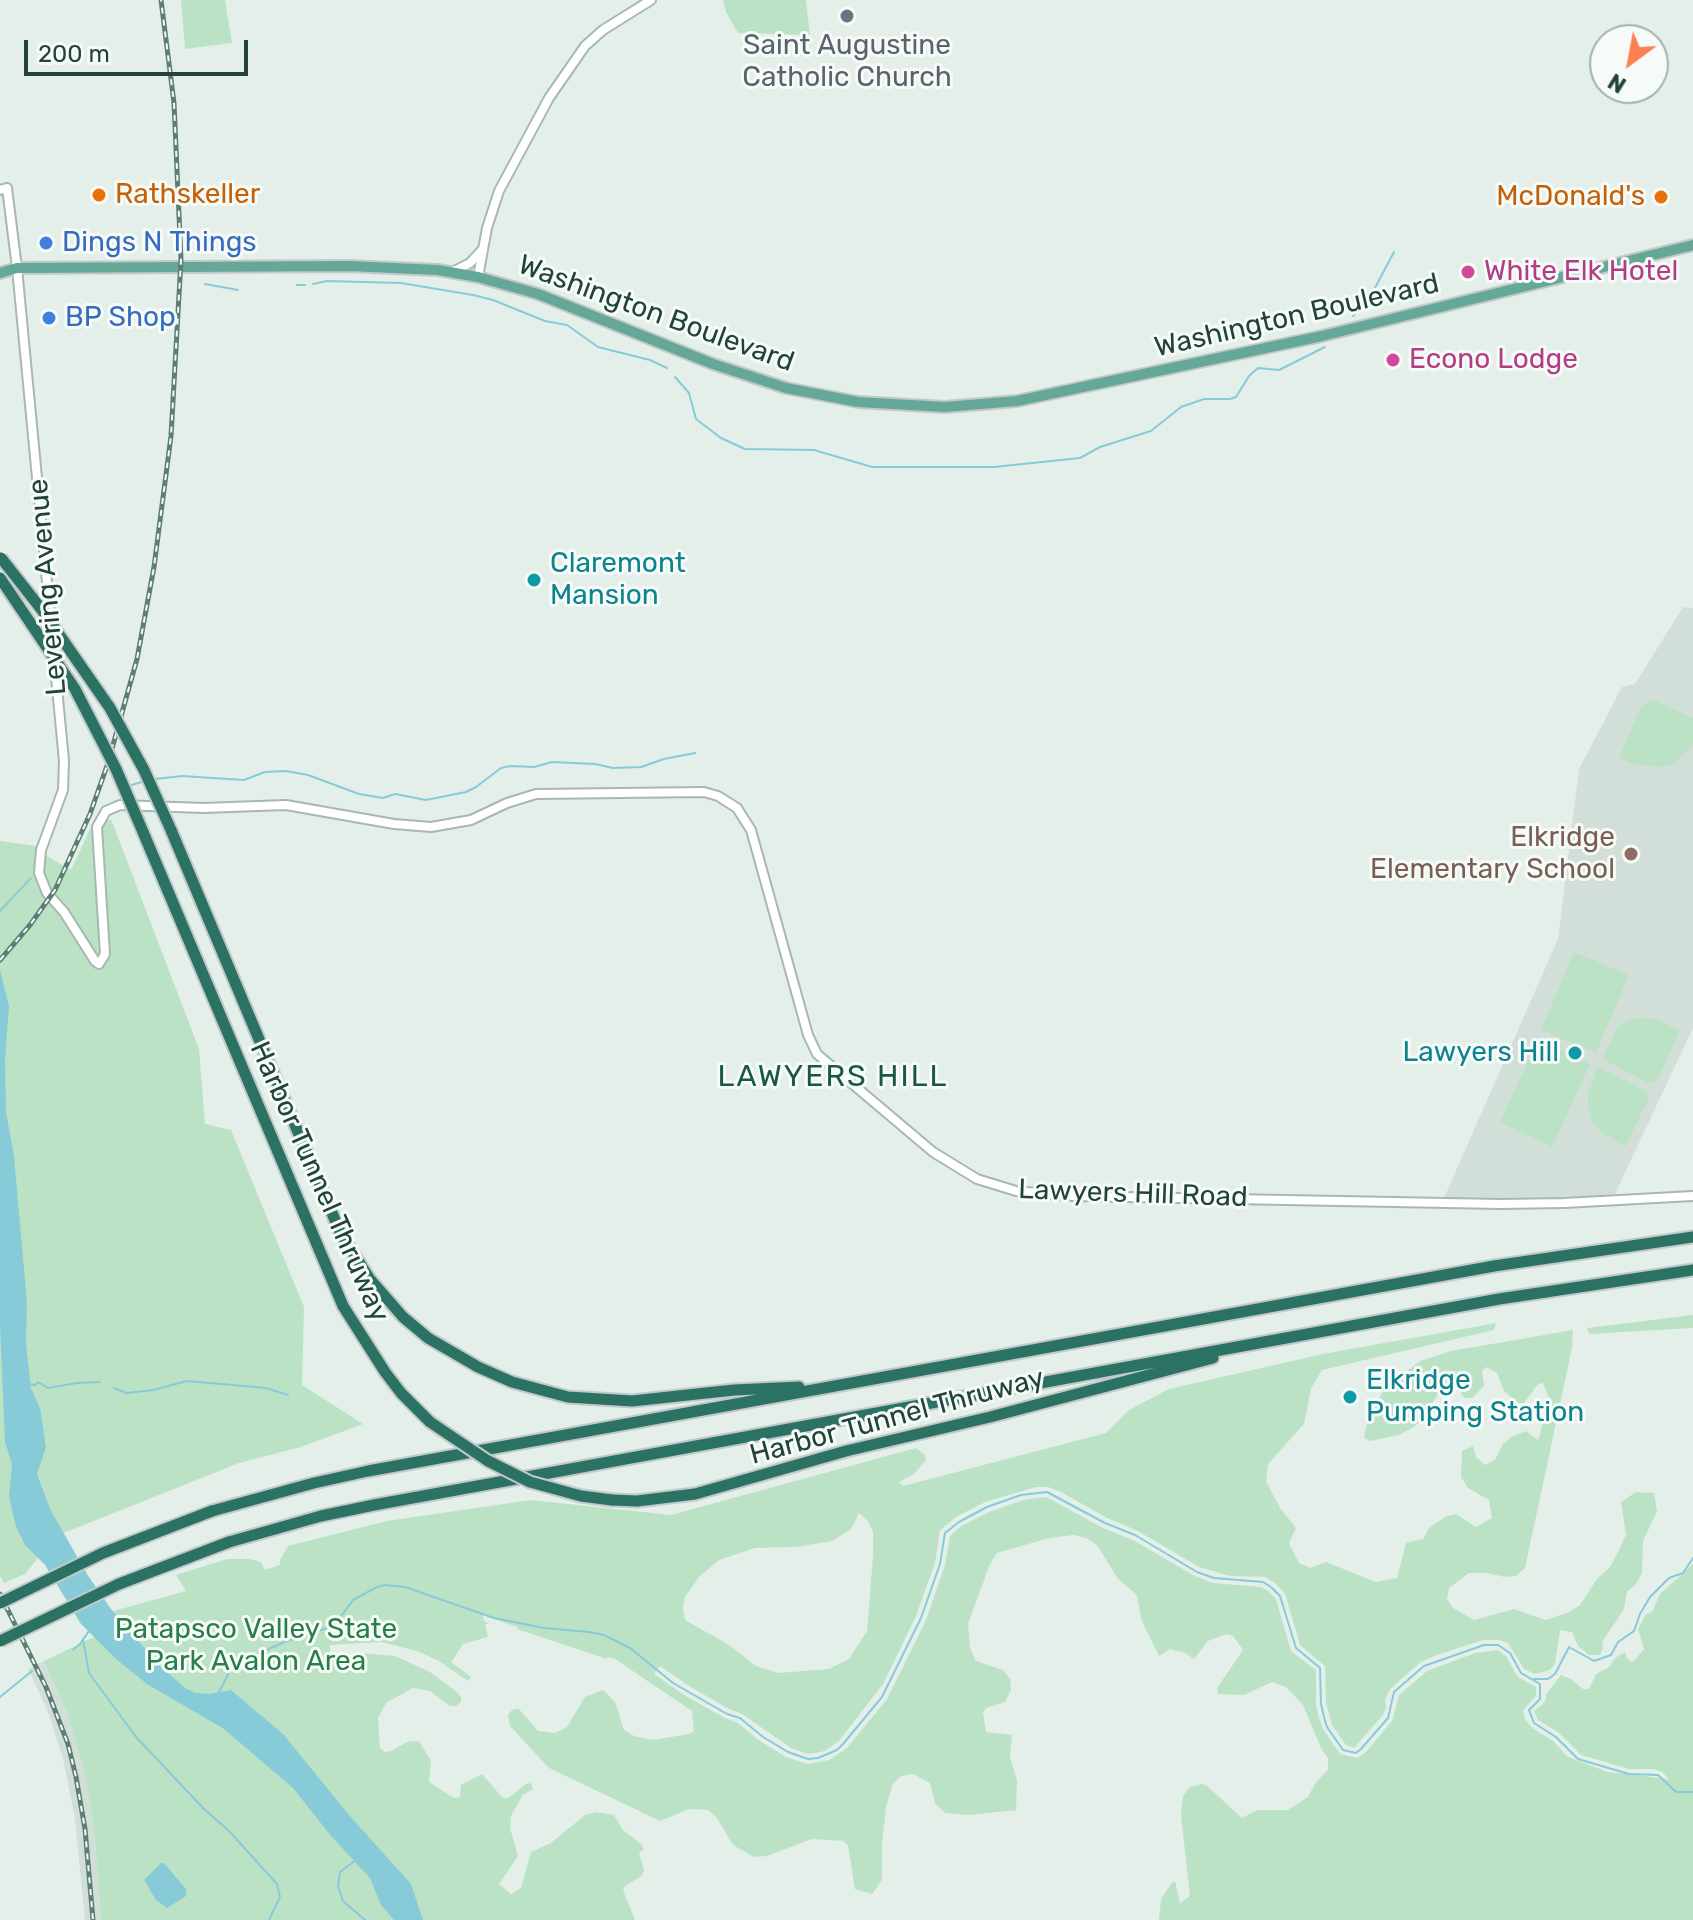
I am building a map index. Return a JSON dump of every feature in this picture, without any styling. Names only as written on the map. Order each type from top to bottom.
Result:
[{"type":"highway","name":"Harbor Tunnel Thruway","points":[[1,558],[42,610],[110,708],[144,770],[340,1232],[369,1278],[403,1317],[428,1338],[478,1367],[512,1382],[568,1397],[632,1401],[734,1390],[846,1385]]},
{"type":"highway","name":"Harbor Tunnel Thruway","points":[[0,578],[75,689],[109,755],[343,1306],[401,1393],[430,1422],[468,1449],[511,1474],[551,1489],[612,1500],[637,1501],[695,1494],[846,1451],[1004,1413],[1286,1338]]},
{"type":"highway","points":[[0,1603],[103,1553],[212,1511],[368,1471],[1522,1261],[1693,1237]]},
{"type":"highway","points":[[0,1641],[88,1597],[229,1542],[321,1516],[1499,1299],[1693,1270]]},
{"type":"main road","name":"Washington Boulevard","points":[[0,273],[17,268],[386,266],[452,272],[549,297],[713,364],[786,388],[858,402],[945,407],[1017,401],[1306,340],[1693,245]]},
{"type":"main road","name":"Washington Boulevard","points":[[0,263],[17,268]]},
{"type":"street","points":[[478,277],[491,211],[502,183],[561,80],[595,37],[651,0]]},
{"type":"street","name":"Levering Avenue","points":[[4,189],[17,268],[64,761],[63,790],[41,850],[39,873],[47,893],[64,912],[90,956],[99,964]]},
{"type":"street","points":[[452,272],[470,263],[482,250]]},
{"type":"street","name":"Lawyers Hill Road","points":[[99,964],[105,954],[105,928],[97,827],[106,811],[120,805],[203,808],[286,805],[394,824],[431,827],[471,820],[507,803],[536,794],[704,792],[718,796],[737,808],[751,830],[808,1035],[817,1054],[933,1152],[977,1179],[1016,1191],[1072,1196],[1513,1204],[1693,1196]]},
{"type":"shaded area","name":"Elkridge Elementary School","points":[[1683,607],[1693,608],[1693,1028],[1615,1194],[1565,1198],[1444,1198],[1558,939],[1579,769],[1622,687],[1635,684]]},
{"type":"shaded area","points":[[44,1661],[68,1715],[85,1776],[94,1829],[101,1920],[85,1920],[75,1819],[63,1759],[47,1709],[28,1669]]},
{"type":"green space","points":[[181,0],[225,0],[232,43],[185,49]]},
{"type":"green space","points":[[723,0],[806,0],[810,35],[738,33]]},
{"type":"green space","points":[[1652,699],[1693,718],[1693,745],[1673,764],[1661,767],[1635,765],[1619,758],[1641,706]]},
{"type":"green space","points":[[111,819],[199,1049],[205,1124],[231,1130],[304,1307],[302,1385],[363,1424],[301,1447],[239,1463],[56,1536],[25,1574],[4,1583],[0,1576],[0,841],[37,846],[47,856],[71,870],[91,827]]},
{"type":"green space","points":[[1574,952],[1629,975],[1596,1053],[1541,1030]]},
{"type":"green space","points":[[1643,1017],[1659,1020],[1680,1031],[1657,1081],[1648,1083],[1602,1059],[1618,1027],[1629,1020]]},
{"type":"green space","points":[[1538,1040],[1590,1064],[1552,1147],[1500,1122]]},
{"type":"green space","points":[[1598,1067],[1646,1091],[1649,1098],[1625,1147],[1600,1131],[1592,1121],[1588,1093]]},
{"type":"green space","points":[[1693,1315],[1693,1328],[1589,1334],[1587,1328]]},
{"type":"green space","name":"Patapsco Valley State Park Avalon Area","points":[[1496,1323],[1494,1330],[1322,1370],[1311,1389],[1304,1424],[1268,1464],[1266,1481],[1280,1508],[1296,1528],[1289,1543],[1299,1563],[1310,1568],[1326,1562],[1376,1582],[1397,1578],[1406,1543],[1423,1539],[1429,1528],[1445,1517],[1456,1514],[1476,1527],[1492,1518],[1489,1500],[1468,1488],[1461,1477],[1462,1451],[1473,1446],[1476,1457],[1485,1465],[1495,1460],[1503,1444],[1511,1437],[1526,1431],[1538,1440],[1550,1400],[1543,1383],[1538,1384],[1524,1403],[1518,1403],[1504,1391],[1497,1373],[1486,1367],[1482,1371],[1484,1386],[1472,1398],[1461,1394],[1462,1381],[1458,1377],[1452,1378],[1443,1385],[1424,1418],[1415,1426],[1399,1435],[1370,1441],[1364,1438],[1366,1426],[1384,1389],[1420,1361],[1451,1351],[1573,1330],[1572,1348],[1525,1568],[1516,1576],[1505,1577],[1469,1573],[1449,1588],[1447,1599],[1453,1608],[1474,1620],[1514,1609],[1546,1620],[1569,1612],[1580,1605],[1618,1552],[1626,1535],[1621,1502],[1636,1492],[1654,1493],[1657,1511],[1643,1541],[1642,1573],[1627,1592],[1624,1609],[1602,1642],[1600,1655],[1589,1655],[1578,1646],[1572,1632],[1560,1630],[1555,1664],[1550,1670],[1535,1674],[1524,1669],[1508,1643],[1499,1640],[1483,1640],[1434,1656],[1421,1662],[1390,1689],[1383,1715],[1354,1748],[1346,1745],[1332,1725],[1326,1703],[1325,1666],[1300,1645],[1285,1594],[1275,1583],[1265,1577],[1230,1576],[1199,1567],[1138,1531],[1107,1518],[1061,1492],[1036,1487],[985,1502],[956,1517],[940,1530],[935,1563],[916,1616],[883,1684],[839,1741],[825,1751],[808,1754],[791,1748],[742,1714],[689,1686],[660,1666],[654,1674],[684,1695],[738,1723],[786,1757],[808,1764],[829,1760],[847,1748],[887,1699],[926,1620],[945,1565],[950,1536],[961,1526],[989,1512],[1023,1500],[1046,1497],[1103,1528],[1133,1540],[1195,1576],[1213,1583],[1261,1587],[1268,1591],[1276,1599],[1291,1651],[1316,1670],[1319,1718],[1340,1754],[1357,1758],[1365,1753],[1392,1721],[1399,1695],[1427,1671],[1475,1653],[1497,1650],[1506,1656],[1518,1677],[1536,1687],[1536,1696],[1523,1710],[1525,1719],[1568,1757],[1608,1772],[1669,1779],[1653,1769],[1629,1769],[1581,1755],[1559,1733],[1538,1720],[1534,1711],[1545,1702],[1547,1693],[1561,1675],[1583,1689],[1589,1689],[1596,1674],[1609,1667],[1615,1658],[1625,1652],[1628,1660],[1633,1662],[1644,1649],[1638,1629],[1646,1614],[1652,1612],[1660,1594],[1693,1564],[1693,1920],[1159,1920],[1161,1899],[1171,1884],[1175,1881],[1180,1903],[1190,1896],[1181,1815],[1183,1796],[1190,1787],[1207,1786],[1242,1818],[1257,1810],[1288,1810],[1308,1797],[1316,1782],[1328,1770],[1328,1758],[1303,1705],[1286,1687],[1272,1682],[1244,1695],[1218,1694],[1217,1688],[1243,1650],[1233,1636],[1227,1634],[1208,1641],[1194,1659],[1170,1649],[1159,1656],[1141,1619],[1137,1595],[1118,1579],[1097,1545],[1074,1535],[1049,1538],[997,1553],[968,1624],[970,1648],[976,1661],[1003,1670],[1010,1679],[1011,1690],[1005,1702],[986,1708],[983,1713],[986,1732],[1012,1735],[1010,1757],[1017,1780],[1016,1810],[969,1815],[945,1813],[935,1803],[930,1783],[913,1774],[901,1776],[893,1784],[886,1807],[882,1880],[872,1894],[855,1889],[848,1845],[843,1841],[812,1839],[767,1856],[754,1857],[733,1845],[717,1818],[708,1810],[689,1809],[660,1821],[549,1768],[510,1726],[508,1715],[512,1710],[518,1708],[538,1731],[555,1733],[567,1727],[585,1697],[603,1690],[615,1702],[624,1730],[634,1736],[653,1740],[694,1731],[692,1711],[615,1659],[517,1629],[483,1615],[484,1621],[489,1623],[485,1625],[488,1637],[463,1644],[451,1662],[471,1677],[468,1681],[439,1661],[417,1651],[381,1642],[330,1645],[330,1660],[360,1653],[395,1656],[430,1672],[457,1692],[461,1702],[450,1706],[430,1691],[413,1688],[386,1703],[378,1718],[380,1748],[385,1752],[391,1751],[407,1742],[419,1741],[431,1761],[429,1782],[454,1798],[460,1797],[461,1785],[482,1774],[507,1799],[531,1783],[533,1789],[523,1795],[511,1816],[510,1828],[518,1856],[499,1884],[511,1894],[521,1888],[531,1852],[551,1843],[585,1815],[596,1812],[614,1815],[623,1830],[644,1849],[639,1853],[644,1870],[642,1876],[623,1890],[635,1920],[101,1920],[94,1829],[85,1776],[68,1715],[44,1661],[94,1637],[106,1613],[186,1591],[176,1575],[227,1559],[261,1562],[265,1570],[280,1565],[288,1546],[387,1521],[531,1500],[671,1515],[916,1448],[925,1455],[926,1460],[914,1474],[899,1482],[903,1486],[1106,1433],[1129,1410],[1169,1389],[1323,1354]],"holes":[[[859,1513],[868,1521],[873,1532],[873,1556],[867,1631],[849,1659],[829,1669],[778,1673],[756,1666],[729,1645],[685,1620],[685,1597],[699,1577],[719,1560],[755,1548],[796,1547],[832,1541],[851,1529]]]},
{"type":"water","points":[[0,970],[9,1006],[5,1060],[6,1112],[14,1156],[27,1303],[26,1344],[31,1388],[40,1408],[46,1447],[37,1474],[50,1509],[111,1609],[159,1665],[185,1688],[196,1693],[231,1690],[283,1734],[411,1884],[423,1920],[394,1920],[381,1905],[370,1878],[293,1788],[224,1729],[147,1684],[116,1659],[81,1624],[45,1565],[25,1545],[16,1527],[9,1497],[12,1465],[5,1442],[0,1324]]},
{"type":"water","points":[[161,1863],[186,1889],[186,1896],[167,1908],[156,1900],[144,1880]]},
{"type":"waterway","points":[[1353,316],[1369,299],[1394,252]]},
{"type":"waterway","points":[[313,284],[327,281],[401,283],[473,295],[545,321],[567,325],[598,347],[650,360],[667,368]]},
{"type":"waterway","points":[[205,284],[238,290]]},
{"type":"waterway","points":[[297,285],[305,285]]},
{"type":"waterway","points":[[675,377],[689,393],[696,419],[721,438],[745,449],[814,450],[872,467],[994,467],[1080,458],[1100,447],[1151,431],[1181,407],[1204,399],[1236,397],[1258,368],[1279,370],[1325,347]]},
{"type":"waterway","points":[[155,779],[182,776],[244,780],[265,772],[286,771],[308,775],[359,794],[383,798],[395,794],[426,800],[466,792],[501,768],[510,766],[534,767],[552,762],[613,768],[641,767],[695,753]]},
{"type":"waterway","points":[[128,786],[145,781]]},
{"type":"waterway","points":[[0,911],[31,878]]},
{"type":"waterway","points":[[114,1388],[126,1393],[187,1381],[266,1388],[288,1395]]},
{"type":"waterway","points":[[30,1384],[38,1382],[48,1388],[100,1382]]},
{"type":"waterway","points":[[238,1663],[284,1642],[334,1626],[353,1600],[377,1587],[405,1587],[494,1618],[604,1635],[630,1648],[673,1683],[727,1714],[740,1718],[788,1752],[808,1759],[818,1758],[837,1750],[882,1697],[921,1618],[940,1564],[945,1533],[987,1507],[1021,1495],[1047,1492],[1135,1535],[1197,1572],[1214,1578],[1263,1582],[1271,1587],[1280,1596],[1296,1648],[1320,1668],[1324,1717],[1343,1750],[1356,1753],[1361,1749],[1388,1718],[1394,1692],[1424,1666],[1484,1645],[1498,1645],[1510,1653],[1521,1673],[1540,1684],[1540,1699],[1529,1710],[1534,1723],[1556,1737],[1578,1759],[1629,1774],[1658,1775],[1676,1792],[1693,1792]]},
{"type":"waterway","points":[[1534,1679],[1548,1679],[1555,1674],[1569,1647],[1594,1661],[1611,1655],[1618,1642],[1634,1631],[1650,1597],[1669,1578],[1683,1573],[1693,1558]]},
{"type":"waterway","points":[[73,1650],[89,1631]]},
{"type":"waterway","points":[[83,1639],[89,1673],[136,1737],[277,1884],[280,1897],[269,1920]]},
{"type":"waterway","points":[[218,1694],[232,1667]]},
{"type":"waterway","points":[[0,1697],[32,1671]]},
{"type":"waterway","points":[[356,1860],[340,1872],[338,1886],[343,1901],[365,1920]]},
{"type":"railway","points":[[0,960],[55,890],[90,814],[108,763],[137,659],[154,567],[171,436],[181,260],[174,103],[161,0]]},
{"type":"railway","points":[[0,1594],[46,1687],[68,1744],[85,1829],[93,1920]]},
{"type":"place","name":"Saint Augustine Catholic Church","points":[[847,16]]},
{"type":"place","name":"Rathskeller","points":[[99,195]]},
{"type":"place","name":"McDonald's","points":[[1661,197]]},
{"type":"place","name":"Dings N Things","points":[[46,243]]},
{"type":"place","name":"White Elk Hotel","points":[[1468,272]]},
{"type":"place","name":"BP Shop","points":[[49,318]]},
{"type":"place","name":"Econo Lodge","points":[[1393,360]]},
{"type":"place","name":"Claremont Mansion","points":[[534,580]]},
{"type":"place","name":"Elkridge Elementary School","points":[[1631,854]]},
{"type":"place","name":"Lawyers Hill","points":[[1575,1053]]},
{"type":"place","name":"Elkridge Pumping Station","points":[[1350,1397]]},
{"type":"district","name":"LAWYERS HILL","points":[[833,1077]]}]
